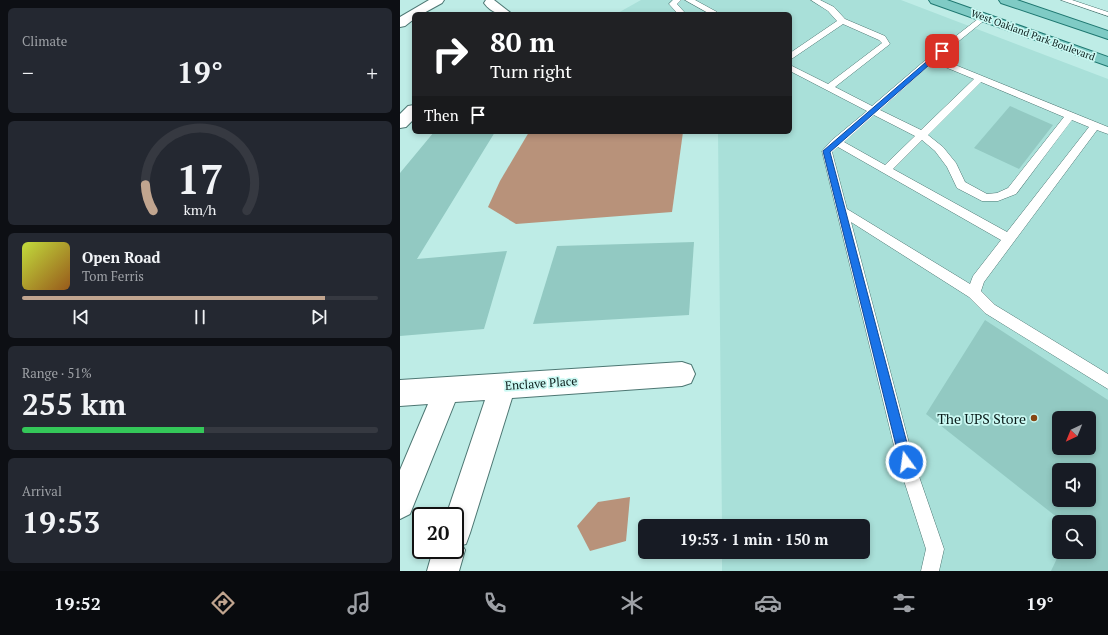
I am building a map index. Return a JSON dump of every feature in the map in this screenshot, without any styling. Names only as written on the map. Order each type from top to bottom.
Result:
[{"type":"main road","name":"West Oakland Park Boulevard","points":[[935,0],[1108,62]]},
{"type":"main road","name":"West Oakland Park Boulevard","points":[[1005,0],[1108,35]]},
{"type":"street","points":[[414,12],[427,0]]},
{"type":"street","points":[[414,12],[438,0]]},
{"type":"street","points":[[490,3],[503,12]]},
{"type":"street","points":[[400,23],[412,14]]},
{"type":"street","points":[[400,123],[412,112]]},
{"type":"street","name":"Enclave Place","points":[[400,393],[682,374]]},
{"type":"street","points":[[463,507],[503,385]]},
{"type":"street","points":[[400,504],[447,391]]},
{"type":"street","points":[[443,571],[446,559]]},
{"type":"lane","points":[[677,0],[673,4],[678,12]]},
{"type":"lane","points":[[689,0],[713,12]]},
{"type":"lane","points":[[815,0],[831,9],[842,21],[882,38],[886,44],[829,87]]},
{"type":"lane","points":[[1065,0],[1108,14]]},
{"type":"lane","points":[[930,571],[935,549],[906,462],[827,151],[932,59],[983,17]]},
{"type":"lane","points":[[792,56],[842,21]]},
{"type":"lane","points":[[932,59],[1108,131]]},
{"type":"lane","points":[[792,69],[922,135],[939,149],[952,166],[961,185],[974,194],[986,198],[998,197],[1012,191],[1070,116]]},
{"type":"lane","points":[[886,170],[980,78]]},
{"type":"lane","points":[[974,293],[978,280],[1095,126]]},
{"type":"lane","points":[[836,142],[1009,239]]},
{"type":"lane","points":[[842,211],[974,293],[990,309],[1108,382]]},
{"type":"shaded area","points":[[641,0],[901,0],[1108,79],[1108,571],[722,571],[722,559],[870,559],[870,519],[722,519],[718,134],[792,134],[792,12],[620,12]]},
{"type":"shaded area","points":[[528,134],[683,134],[672,212],[516,224],[488,207],[500,181]]},
{"type":"shaded area","points":[[630,497],[626,541],[590,551],[577,526],[598,502]]},
{"type":"building","points":[[1010,106],[1053,125],[1019,169],[974,148]]},
{"type":"building","points":[[432,134],[494,134],[417,259],[507,251],[484,329],[400,336],[400,173]]},
{"type":"building","points":[[694,242],[689,315],[533,324],[557,246]]},
{"type":"building","points":[[985,320],[1108,400],[1108,571],[1051,571],[1057,559],[1096,559],[1096,515],[1054,515],[926,414]]},
{"type":"place","name":"The UPS Store","points":[[1034,418]]},
{"type":"route","points":[[906,462],[827,151],[942,51]]}]
